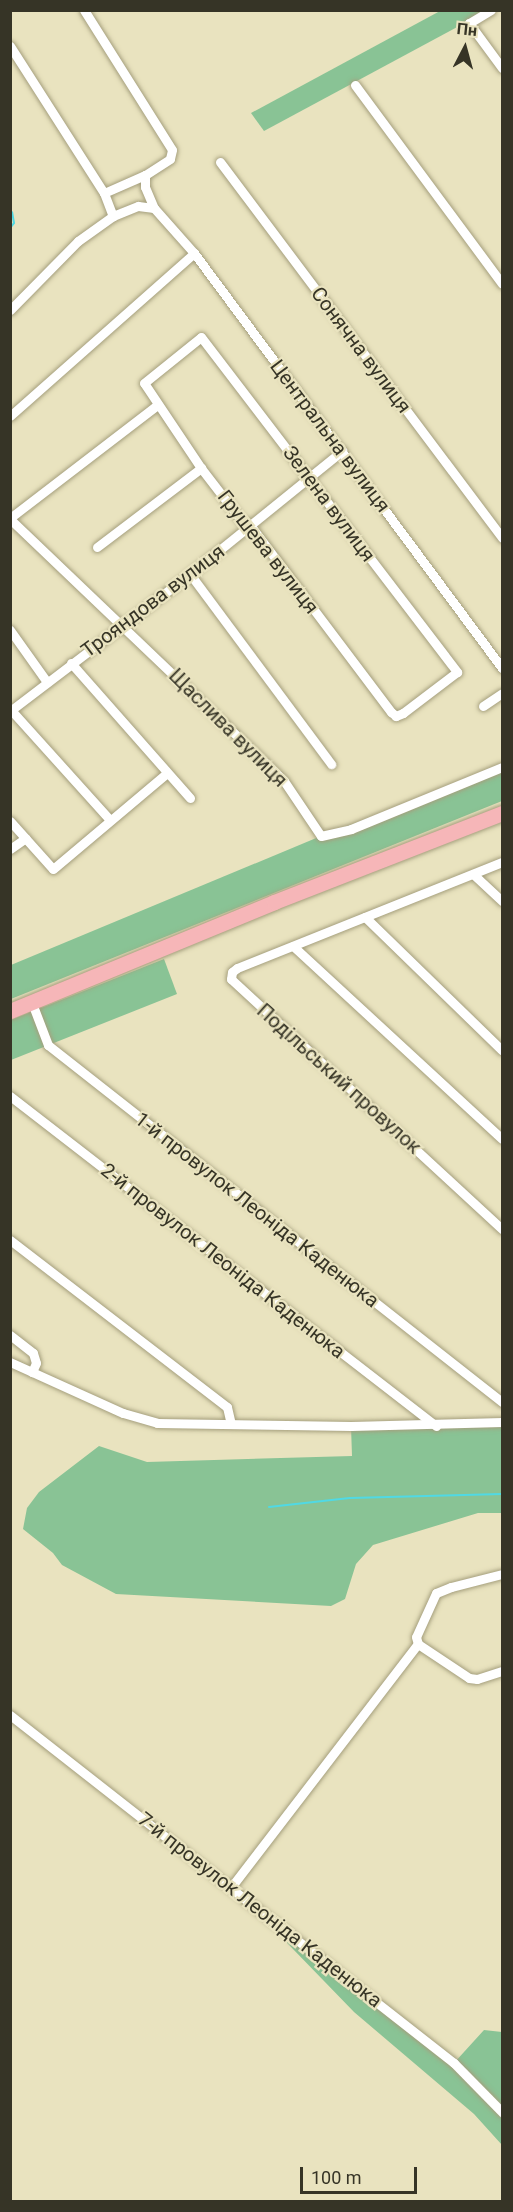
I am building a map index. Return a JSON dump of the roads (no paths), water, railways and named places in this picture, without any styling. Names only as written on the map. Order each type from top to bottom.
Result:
[{"type":"highway","points":[[10,1011],[263,906],[502,813]]},
{"type":"street","points":[[84,10],[172,150],[170,159],[144,175],[104,193]]},
{"type":"street","points":[[491,10],[469,23],[502,68]]},
{"type":"street","points":[[10,46],[104,193],[113,216]]},
{"type":"street","points":[[355,85],[502,284]]},
{"type":"street","name":"Сонячна вулиця","points":[[220,162],[502,538]]},
{"type":"street","points":[[144,175],[145,188],[154,208]]},
{"type":"street","points":[[10,310],[78,241],[113,216],[138,206],[154,208]]},
{"type":"street","name":"Центральна вулиця","points":[[154,208],[194,254],[502,668]]},
{"type":"street","points":[[10,416],[194,254]]},
{"type":"street","name":"Грушева вулиця","points":[[201,338],[144,383],[201,468],[241,520],[250,525],[396,716],[457,672]]},
{"type":"street","name":"Зелена вулиця","points":[[201,338],[457,672]]},
{"type":"street","points":[[10,518],[157,405]]},
{"type":"street","name":"Трояндова вулиця","points":[[11,711],[123,623],[190,574],[342,451]]},
{"type":"street","points":[[97,547],[201,468]]},
{"type":"street","name":"Щаслива вулиця","points":[[10,518],[123,623],[284,781],[321,836],[351,829],[502,767]]},
{"type":"street","points":[[190,574],[331,764]]},
{"type":"street","points":[[10,630],[47,682]]},
{"type":"street","points":[[71,663],[189,798]]},
{"type":"street","points":[[483,706],[502,693]]},
{"type":"street","points":[[11,711],[110,820]]},
{"type":"street","points":[[10,821],[53,869],[167,773]]},
{"type":"street","points":[[10,849],[26,838]]},
{"type":"street","name":"Подільський провулок","points":[[502,862],[237,968],[231,975],[233,983],[502,1229]]},
{"type":"street","points":[[473,874],[502,901]]},
{"type":"street","points":[[365,917],[502,1050]]},
{"type":"street","points":[[293,946],[502,1138]]},
{"type":"street","name":"1-й провулок Леоніда Каденюка","points":[[32,1002],[48,1045],[502,1402]]},
{"type":"street","name":"2-й провулок Леоніда Каденюка","points":[[10,1096],[436,1426]]},
{"type":"street","points":[[10,1240],[227,1407],[231,1424]]},
{"type":"street","points":[[10,1335],[36,1357],[32,1372]]},
{"type":"street","points":[[10,1362],[143,1421],[436,1426],[502,1422]]},
{"type":"street","points":[[232,1886],[418,1644],[417,1634],[436,1593],[502,1574]]},
{"type":"street","points":[[418,1644],[469,1678],[477,1679],[502,1671]]},
{"type":"street","name":"7-й провулок Леоніда Каденюка","points":[[10,1715],[232,1886],[454,2063],[502,2112]]},
{"type":"waterway","points":[[10,228],[14,223],[12,212]]},
{"type":"waterway","points":[[269,1507],[350,1498],[502,1494]]}]
